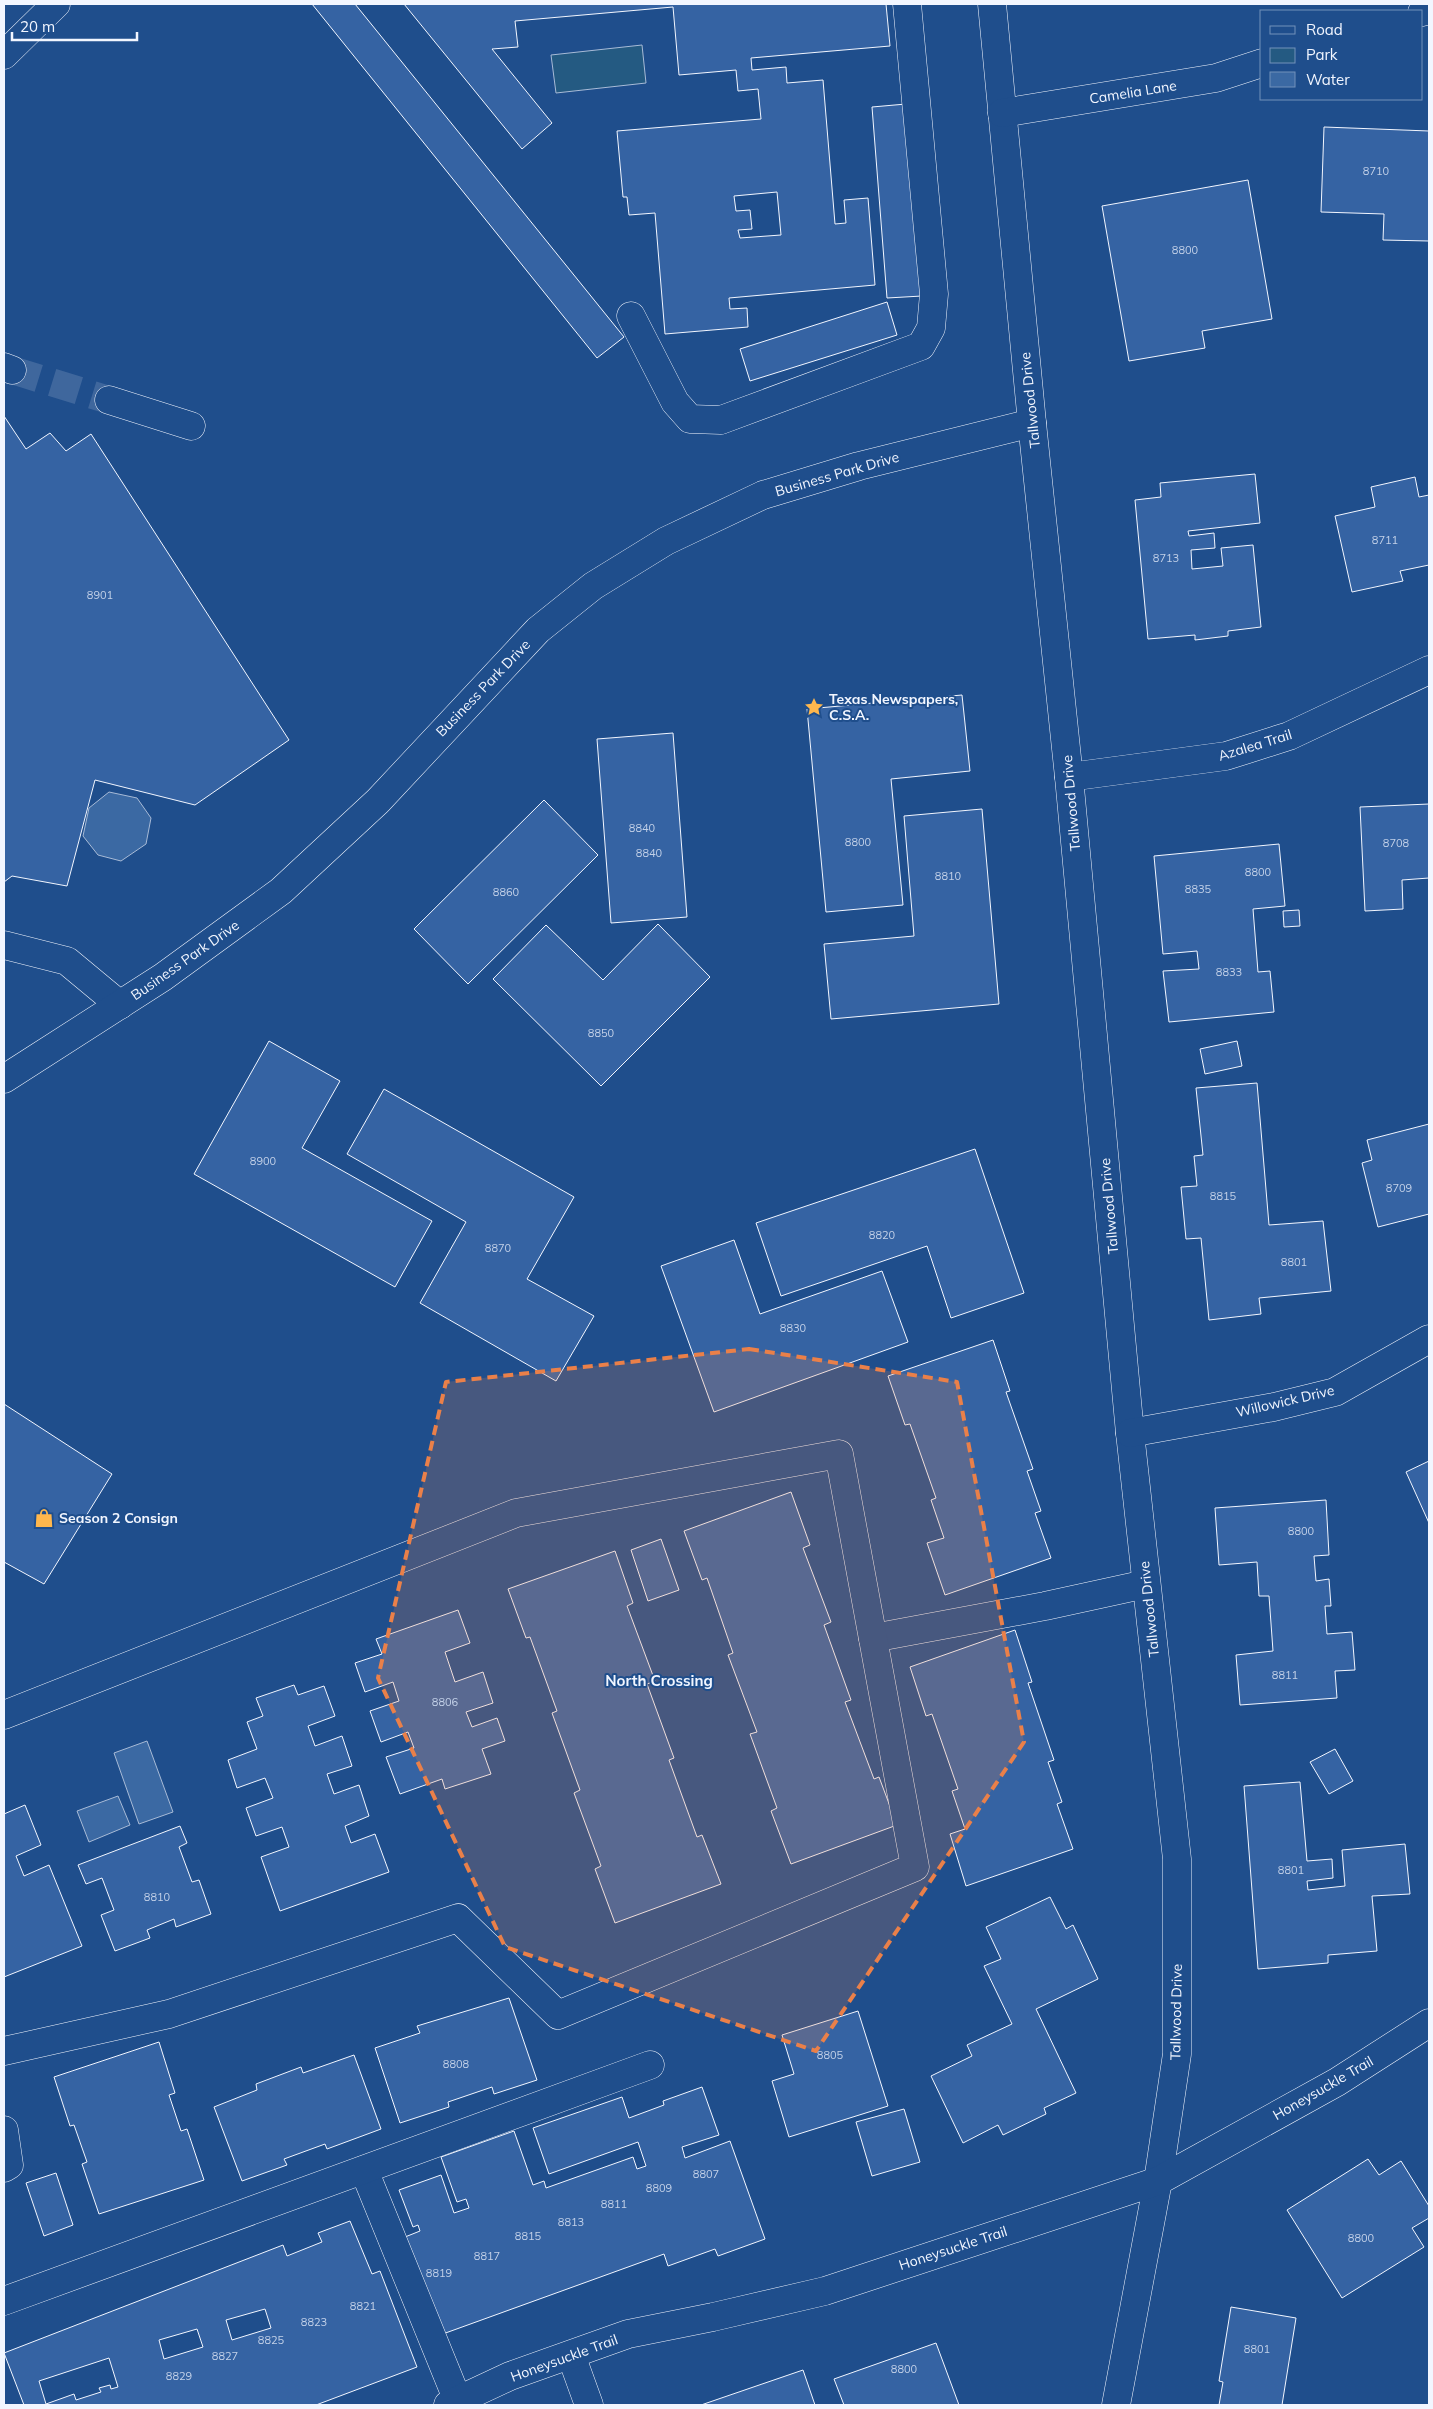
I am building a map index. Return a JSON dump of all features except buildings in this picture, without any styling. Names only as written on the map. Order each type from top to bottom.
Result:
[{"type":"street","points":[[4,55],[56,4]]},
{"type":"street","points":[[632,316],[675,402],[690,419],[721,420],[921,346],[931,328],[934,294],[907,4]]},
{"type":"street","name":"Tallwood Drive","points":[[992,4],[1032,423],[1069,777],[1130,1433],[1178,1859],[1177,2054],[1158,2182],[1116,2405]]},
{"type":"street","name":"Camelia Lane","points":[[1002,113],[1216,78],[1260,65]]},
{"type":"street","points":[[109,400],[190,426]]},
{"type":"street","name":"Business Park Drive","points":[[4,1080],[163,977],[281,892],[378,801],[538,630],[593,586],[666,541],[763,495],[859,466],[1032,423]]},
{"type":"street","name":"Azalea Trail","points":[[1069,777],[1226,756],[1289,736],[1429,670]]},
{"type":"street","points":[[4,946],[67,961],[120,1005]]},
{"type":"street","name":"Willowick Drive","points":[[1130,1433],[1274,1406],[1334,1392],[1429,1339]]},
{"type":"street","points":[[4,1715],[516,1513],[839,1454],[915,1867],[558,2015],[458,1918],[169,2014],[4,2051]]},
{"type":"street","points":[[873,1638],[1045,1606],[1146,1584]]},
{"type":"street","name":"Honeysuckle Trail","points":[[453,2403],[510,2376],[628,2334],[713,2317],[824,2291],[1158,2182],[1337,2082],[1429,2022]]},
{"type":"street","points":[[4,2301],[650,2065]]},
{"type":"street","points":[[4,2130],[9,2166],[4,2168]]},
{"type":"street","points":[[364,2170],[453,2403]]},
{"type":"street","points":[[571,2355],[590,2405]]},
{"type":"highlighted area","points":[[749,1349],[957,1382],[1024,1742],[816,2051],[505,1947],[378,1678],[446,1382]]},
{"type":"green space","points":[[642,45],[646,83],[556,93],[551,55]]},
{"type":"water","points":[[109,792],[137,798],[151,818],[146,844],[121,861],[98,855],[83,836],[89,808]]},
{"type":"water","points":[[147,1741],[173,1812],[139,1824],[114,1753]]},
{"type":"water","points":[[118,1796],[130,1825],[89,1842],[77,1811]]},
{"type":"tunnel","points":[[12,370],[109,400]]},
{"type":"place","name":"Texas Newspapers, C.S.A.","points":[[814,707]]},
{"type":"place","name":"Season 2 Consign","points":[[44,1518]]},
{"type":"district","name":"North Crossing","points":[[659,1680]]}]
